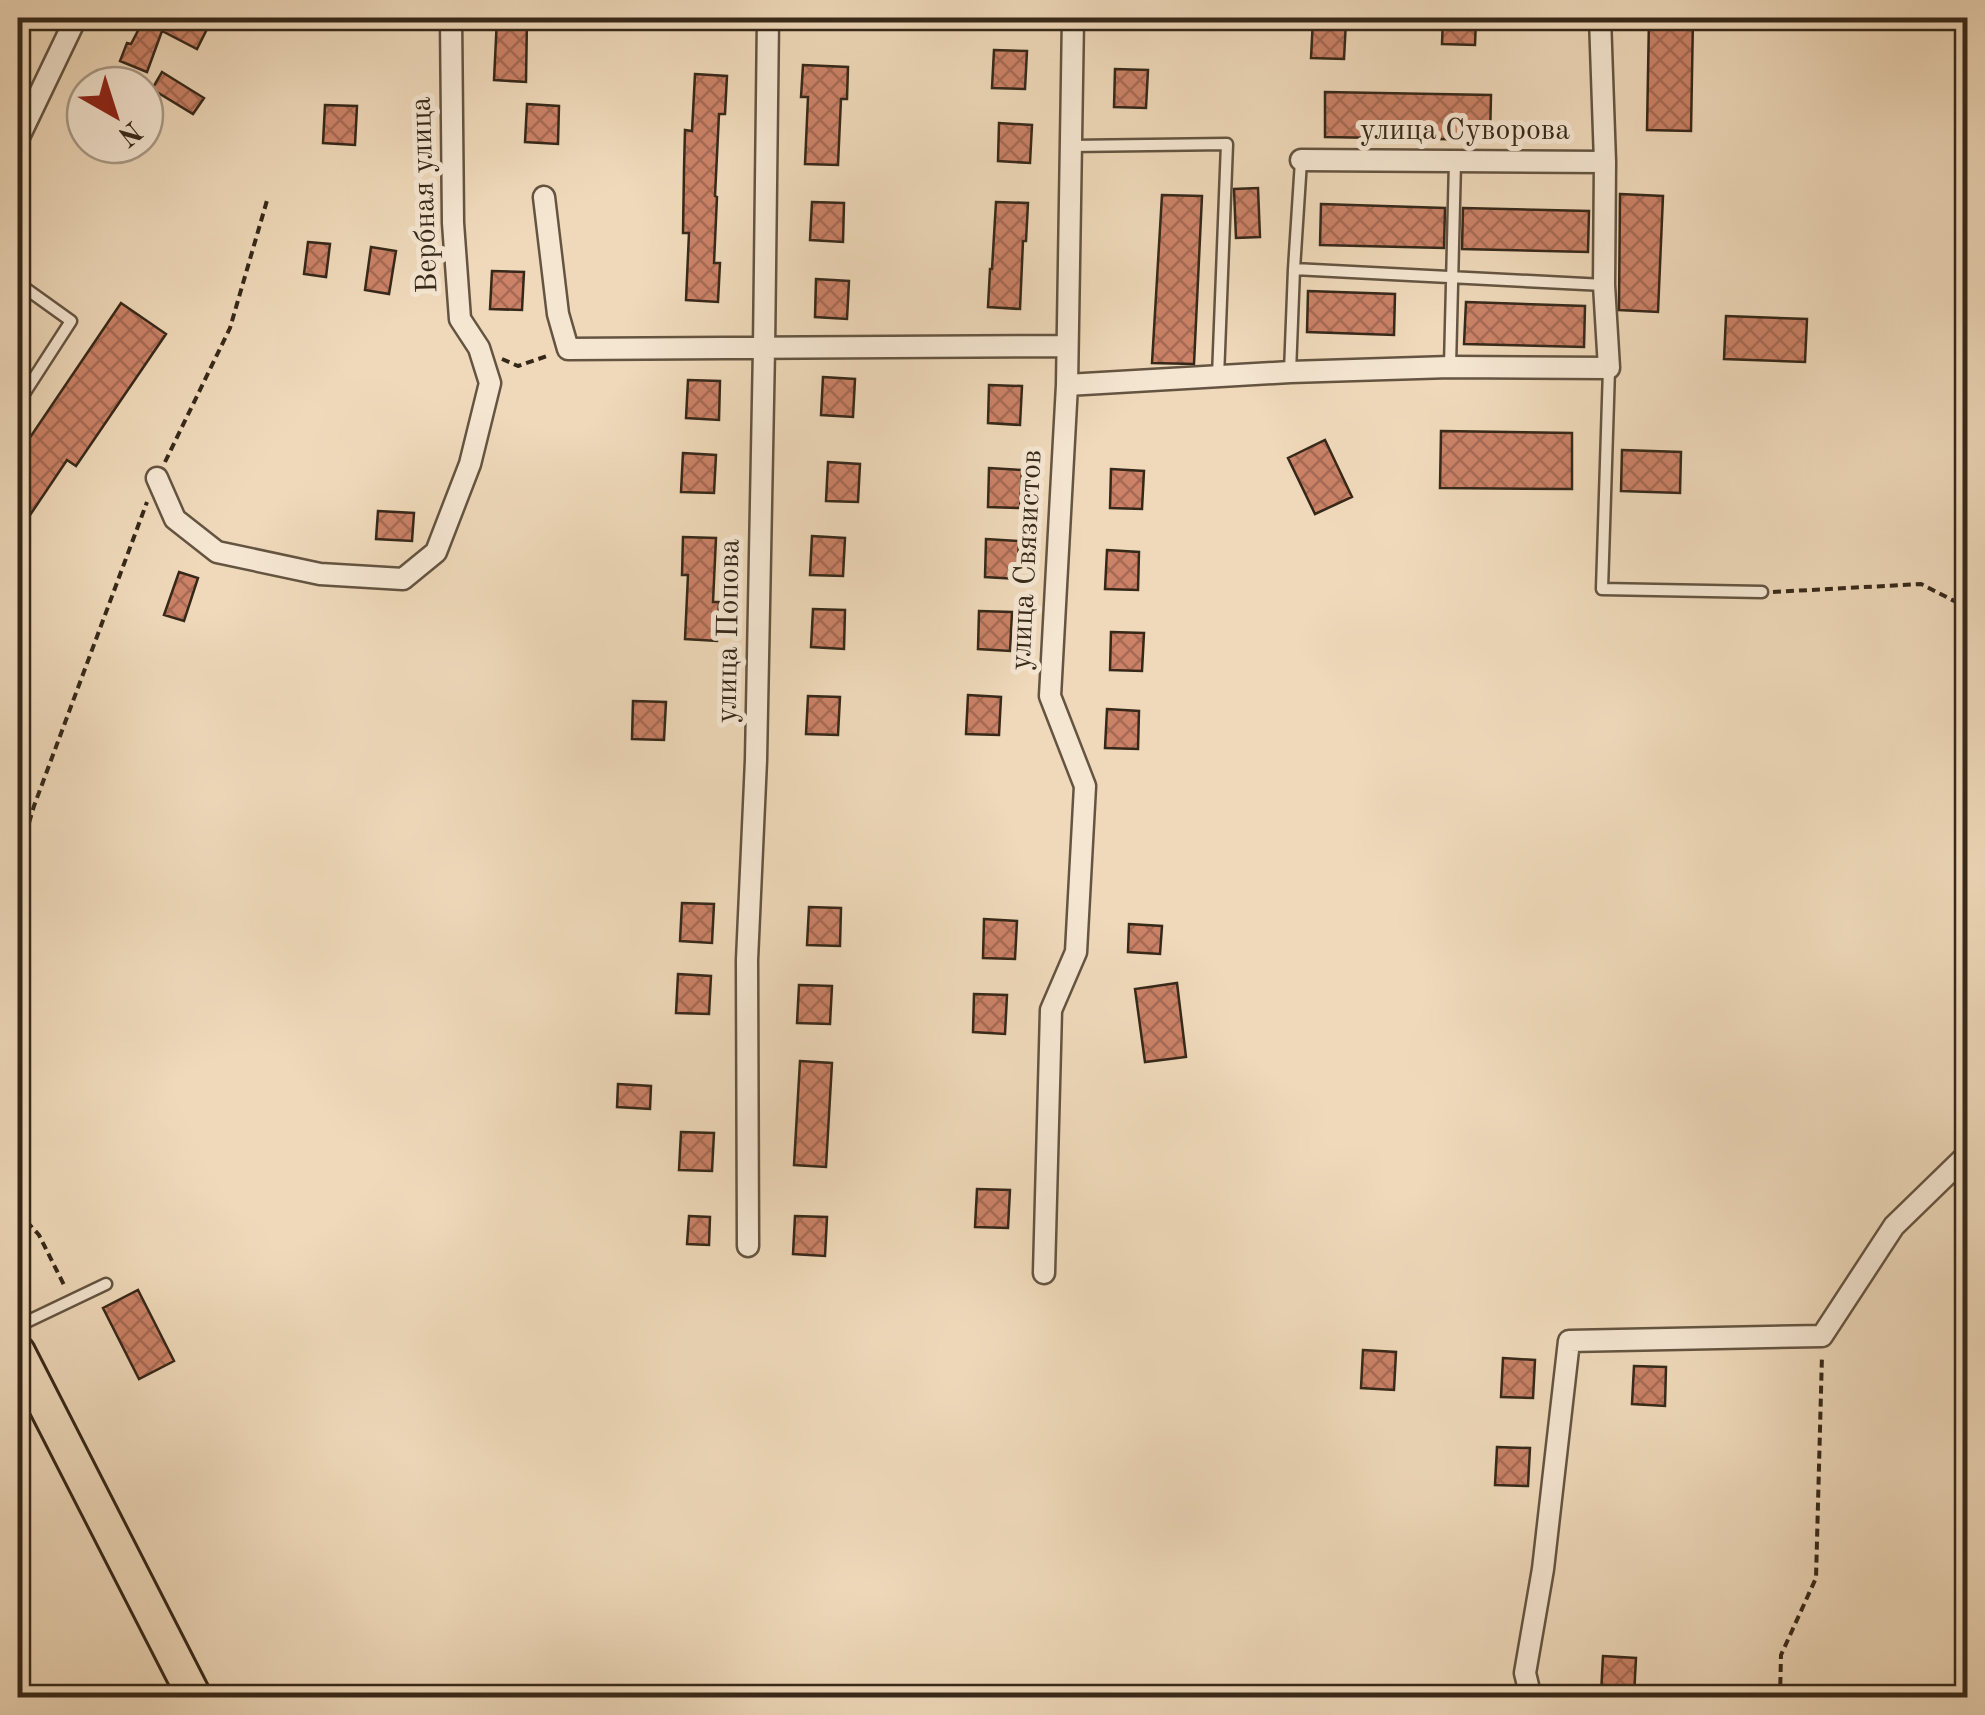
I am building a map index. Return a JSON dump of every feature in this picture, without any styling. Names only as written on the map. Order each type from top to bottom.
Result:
[{"type":"main road","points":[[18,1352],[195,1698]]},
{"type":"street","points":[[19,133],[76,18]]},
{"type":"street","name":"Вербная улица","points":[[157,478],[176,519],[218,552],[320,574],[403,579],[436,552],[470,464],[490,383],[479,348],[460,318],[453,223],[452,18]]},
{"type":"street","name":"улица Попова","points":[[748,1246],[746,960],[756,760],[768,18]]},
{"type":"street","name":"улица Связистов","points":[[1044,1273],[1051,1010],[1076,952],[1085,786],[1050,696],[1067,385],[1073,18]]},
{"type":"street","name":"улица Суворова","points":[[1301,160],[1604,162],[1600,18]]},
{"type":"street","points":[[1067,385],[1450,366],[1610,368],[1604,286],[1604,162]]},
{"type":"street","points":[[544,196],[558,314],[568,349],[1067,346]]},
{"type":"street","points":[[1532,1698],[1525,1673],[1542,1569],[1569,1341],[1822,1336],[1894,1226],[1968,1154]]},
{"type":"lane","points":[[1071,146],[1227,144],[1218,378]]},
{"type":"lane","points":[[1290,372],[1301,160]]},
{"type":"lane","points":[[1450,366],[1455,162]]},
{"type":"lane","points":[[1294,269],[1604,286]]},
{"type":"lane","points":[[18,283],[71,321],[18,403]]},
{"type":"lane","points":[[1610,368],[1602,589],[1762,592]]},
{"type":"lane","points":[[18,1326],[106,1284]]},
{"type":"path","points":[[18,860],[134,533],[230,328],[268,196]]},
{"type":"path","points":[[479,348],[518,366],[568,349]]},
{"type":"path","points":[[1762,592],[1921,584],[1968,608]]},
{"type":"path","points":[[18,1212],[40,1235],[72,1301]]},
{"type":"path","points":[[1780,1698],[1782,1656],[1816,1578],[1822,1336]]},
{"type":"building","points":[[135,18],[183,18],[207,29],[197,49],[162,31],[150,65],[120,61],[143,21]]},
{"type":"building","points":[[497,18],[527,18],[526,82],[494,80]]},
{"type":"building","points":[[1443,18],[1476,18],[1475,45],[1442,44]]},
{"type":"building","points":[[1649,18],[1693,18],[1691,131],[1647,130]]},
{"type":"building","points":[[1313,19],[1346,21],[1344,59],[1311,58]]},
{"type":"building","points":[[994,50],[1027,51],[1025,89],[992,88]]},
{"type":"building","points":[[803,65],[848,67],[847,99],[841,99],[838,165],[805,164],[808,97],[801,97]]},
{"type":"building","points":[[1115,69],[1148,70],[1146,108],[1114,107]]},
{"type":"building","points":[[165,74],[204,98],[193,114],[165,97]]},
{"type":"building","points":[[695,74],[727,76],[725,114],[719,114],[715,196],[714,263],[720,263],[718,302],[686,300],[689,233],[683,233],[685,130],[692,131]]},
{"type":"building","points":[[1325,92],[1491,95],[1490,140],[1325,137]]},
{"type":"building","points":[[527,104],[559,106],[558,144],[525,142]]},
{"type":"building","points":[[325,105],[357,106],[355,145],[323,143]]},
{"type":"building","points":[[999,123],[1032,125],[1030,163],[998,161]]},
{"type":"building","points":[[1258,188],[1260,237],[1236,238],[1234,189]]},
{"type":"building","points":[[1620,194],[1663,196],[1658,312],[1619,310]]},
{"type":"building","points":[[1162,195],[1202,196],[1194,364],[1152,363]]},
{"type":"building","points":[[812,202],[844,203],[843,242],[810,240]]},
{"type":"building","points":[[996,202],[1028,203],[1020,309],[988,307]]},
{"type":"building","points":[[1321,204],[1445,208],[1444,248],[1320,245]]},
{"type":"building","points":[[1463,208],[1589,211],[1588,252],[1462,249]]},
{"type":"building","points":[[308,242],[330,244],[326,277],[304,274]]},
{"type":"building","points":[[371,247],[396,251],[389,294],[365,290]]},
{"type":"building","points":[[492,271],[524,272],[522,310],[490,309]]},
{"type":"building","points":[[816,279],[849,281],[847,319],[815,317]]},
{"type":"building","points":[[1308,291],[1395,294],[1394,335],[1307,332]]},
{"type":"building","points":[[1466,302],[1585,306],[1584,347],[1464,344]]},
{"type":"building","points":[[121,303],[166,334],[76,466],[67,460],[18,533],[18,443],[25,432],[31,436]]},
{"type":"building","points":[[1726,316],[1807,319],[1805,362],[1724,359]]},
{"type":"building","points":[[823,377],[855,379],[853,417],[821,415]]},
{"type":"building","points":[[688,380],[720,381],[719,420],[686,418]]},
{"type":"building","points":[[989,385],[1022,386],[1020,425],[988,423]]},
{"type":"building","points":[[1441,431],[1572,433],[1572,489],[1440,488]]},
{"type":"building","points":[[1325,440],[1352,497],[1315,514],[1288,458]]},
{"type":"building","points":[[1622,450],[1681,452],[1680,493],[1621,491]]},
{"type":"building","points":[[683,453],[716,455],[714,493],[681,492]]},
{"type":"building","points":[[828,462],[860,464],[858,502],[826,501]]},
{"type":"building","points":[[989,468],[1022,470],[1020,508],[988,507]]},
{"type":"building","points":[[1111,469],[1144,471],[1142,509],[1110,508]]},
{"type":"building","points":[[378,511],[414,513],[412,541],[376,539]]},
{"type":"building","points":[[812,536],[845,538],[843,576],[810,575]]},
{"type":"building","points":[[683,537],[716,538],[713,602],[719,602],[717,641],[685,639],[688,575],[682,575]]},
{"type":"building","points":[[986,539],[1019,541],[1017,579],[985,577]]},
{"type":"building","points":[[1107,550],[1139,552],[1138,590],[1105,589]]},
{"type":"building","points":[[179,572],[198,578],[184,621],[164,615]]},
{"type":"building","points":[[813,609],[845,610],[844,649],[811,647]]},
{"type":"building","points":[[979,611],[1012,612],[1010,651],[978,649]]},
{"type":"building","points":[[1111,632],[1144,633],[1142,671],[1110,670]]},
{"type":"building","points":[[968,695],[1001,697],[999,735],[966,734]]},
{"type":"building","points":[[808,696],[840,697],[838,735],[806,734]]},
{"type":"building","points":[[633,701],[666,702],[664,740],[632,739]]},
{"type":"building","points":[[1107,709],[1139,711],[1138,749],[1105,748]]},
{"type":"building","points":[[682,903],[714,904],[712,943],[680,941]]},
{"type":"building","points":[[809,907],[841,908],[840,946],[807,945]]},
{"type":"building","points":[[984,919],[1017,921],[1015,959],[983,958]]},
{"type":"building","points":[[1129,924],[1162,926],[1160,954],[1128,952]]},
{"type":"building","points":[[678,974],[711,976],[709,1014],[676,1013]]},
{"type":"building","points":[[1177,983],[1186,1057],[1145,1062],[1135,989]]},
{"type":"building","points":[[799,985],[832,986],[830,1024],[797,1023]]},
{"type":"building","points":[[974,994],[1007,995],[1005,1034],[973,1032]]},
{"type":"building","points":[[800,1061],[832,1063],[826,1167],[794,1165]]},
{"type":"building","points":[[618,1084],[651,1086],[650,1109],[617,1107]]},
{"type":"building","points":[[681,1132],[714,1133],[712,1171],[679,1170]]},
{"type":"building","points":[[977,1189],[1010,1190],[1008,1228],[975,1227]]},
{"type":"building","points":[[689,1216],[710,1217],[709,1245],[687,1244]]},
{"type":"building","points":[[795,1216],[827,1217],[825,1256],[793,1254]]},
{"type":"building","points":[[138,1290],[174,1361],[139,1379],[103,1308]]},
{"type":"building","points":[[1363,1350],[1396,1352],[1394,1390],[1361,1388]]},
{"type":"building","points":[[1503,1358],[1535,1360],[1533,1398],[1501,1397]]},
{"type":"building","points":[[1634,1366],[1666,1367],[1665,1406],[1632,1404]]},
{"type":"building","points":[[1497,1447],[1530,1448],[1528,1486],[1495,1485]]},
{"type":"building","points":[[1603,1656],[1636,1658],[1634,1696],[1601,1694]]}]
